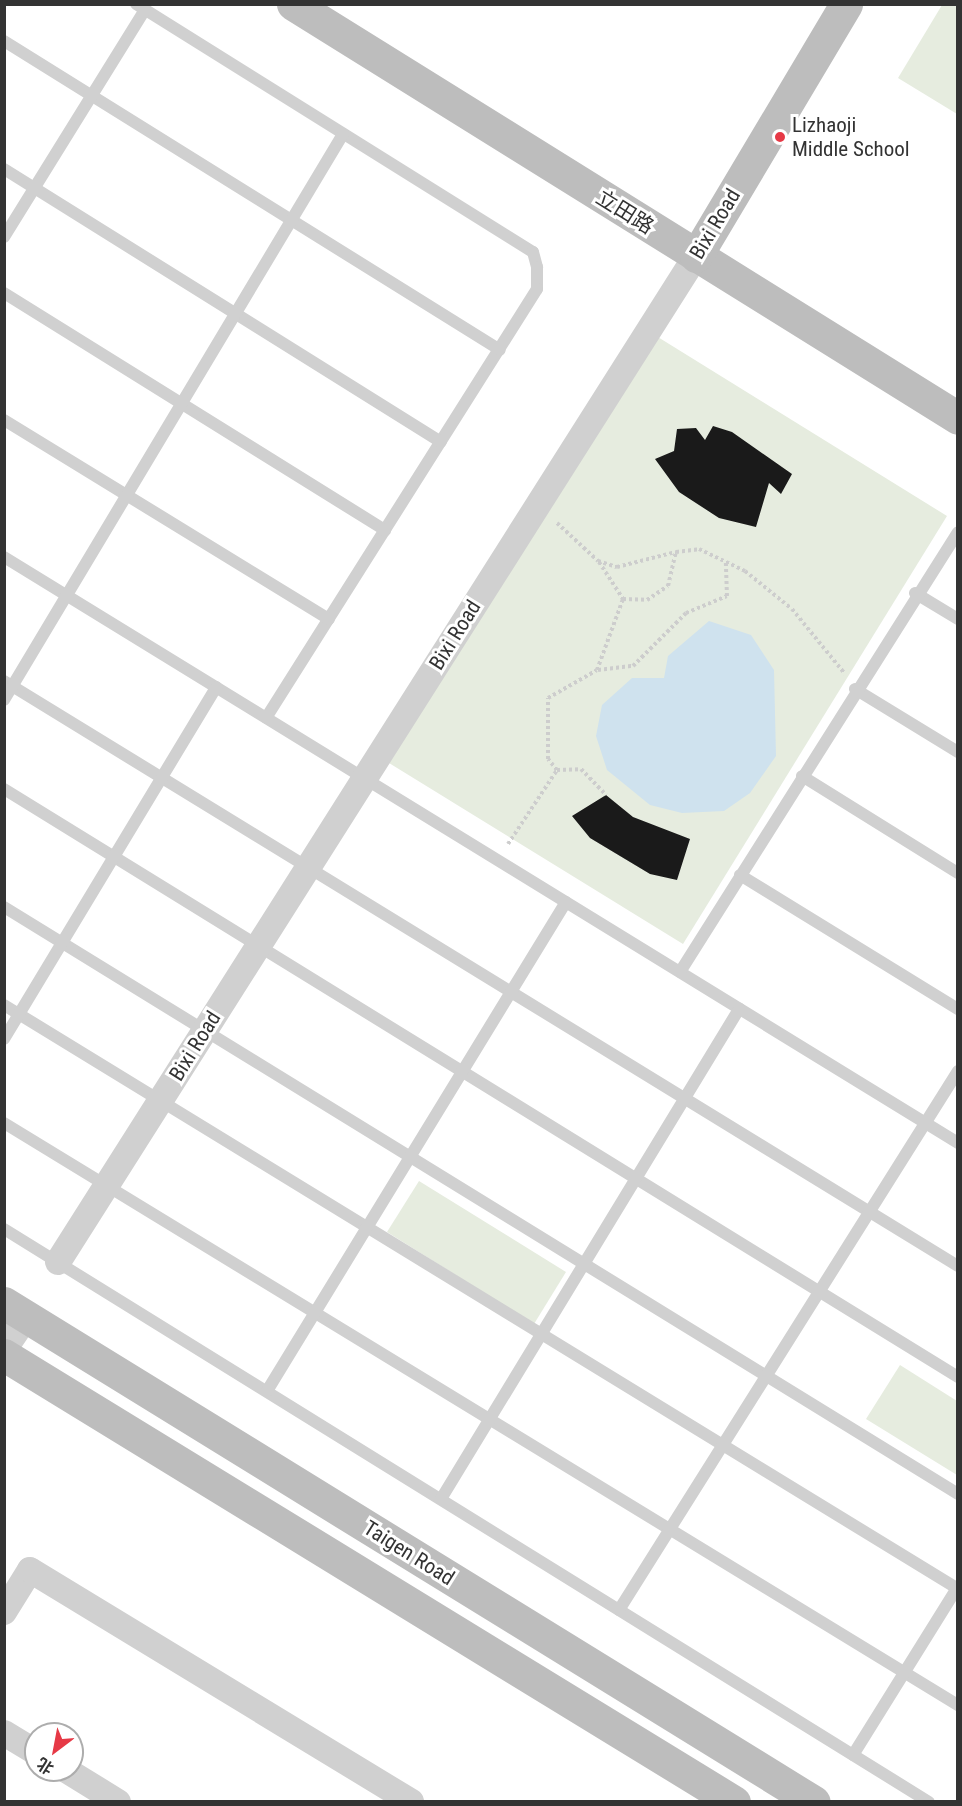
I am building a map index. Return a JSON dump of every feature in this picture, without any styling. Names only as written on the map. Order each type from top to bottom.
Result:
[{"type":"street","name":"立田路","points":[[293,4],[957,418]]},
{"type":"street","name":"Bixi Road","points":[[58,1262],[696,256],[846,4]]},
{"type":"street","points":[[4,1352],[15,1310]]},
{"type":"street","name":"Taigen Road","points":[[15,1310],[814,1802]]},
{"type":"street","name":"Taigen Road","points":[[4,1352],[734,1802]]},
{"type":"street","points":[[4,1612],[30,1570],[411,1802]]},
{"type":"street","points":[[4,1733],[24,1745]]},
{"type":"street","points":[[84,1781],[118,1802]]},
{"type":"lane","points":[[4,237],[92,95],[140,7],[533,252],[537,289],[266,718]]},
{"type":"lane","points":[[4,41],[500,350]]},
{"type":"lane","points":[[4,700],[9,683],[67,595],[343,134]]},
{"type":"lane","points":[[4,169],[441,442]]},
{"type":"lane","points":[[4,293],[386,530]]},
{"type":"lane","points":[[4,420],[329,619]]},
{"type":"lane","points":[[680,972],[915,593],[957,532]]},
{"type":"lane","points":[[4,557],[957,1143]]},
{"type":"lane","points":[[915,593],[957,619]]},
{"type":"lane","points":[[9,683],[957,1266]]},
{"type":"lane","points":[[4,1039],[216,687]]},
{"type":"lane","points":[[855,689],[957,752]]},
{"type":"lane","points":[[801,776],[957,873]]},
{"type":"lane","points":[[4,789],[957,1377]]},
{"type":"lane","points":[[740,875],[957,1009]]},
{"type":"lane","points":[[267,1391],[566,902]]},
{"type":"lane","points":[[4,907],[957,1494]]},
{"type":"lane","points":[[4,1005],[957,1587],[853,1755]]},
{"type":"lane","points":[[441,1499],[739,1009]]},
{"type":"lane","points":[[619,1610],[957,1071]]},
{"type":"lane","points":[[4,1123],[957,1705]]},
{"type":"lane","points":[[4,1229],[929,1802]]},
{"type":"path","points":[[536,506],[598,561],[623,599]]},
{"type":"path","points":[[598,561],[617,567],[676,552],[699,549],[726,562],[792,609],[829,649],[855,689]]},
{"type":"path","points":[[623,599],[647,600],[668,586],[676,552]]},
{"type":"path","points":[[557,770],[548,759],[548,698],[597,670],[633,666],[686,613],[727,596],[726,562]]},
{"type":"path","points":[[597,670],[623,599]]},
{"type":"path","points":[[557,770],[581,769],[606,795]]},
{"type":"path","points":[[497,860],[557,770]]},
{"type":"shaded area","points":[[942,5],[957,5],[957,114],[898,78]]},
{"type":"shaded area","points":[[653,334],[947,516],[683,944],[389,763]]},
{"type":"shaded area","points":[[419,1181],[566,1272],[534,1324],[387,1232]]},
{"type":"shaded area","points":[[900,1365],[957,1401],[957,1475],[866,1419]]},
{"type":"water","points":[[709,621],[751,635],[774,670],[776,756],[750,793],[724,811],[682,813],[650,805],[607,770],[596,736],[602,705],[632,678],[664,678],[668,656]]},
{"type":"building","points":[[713,426],[732,432],[792,474],[781,494],[769,483],[756,527],[719,518],[679,492],[655,459],[674,451],[677,429],[696,428],[705,440]]},
{"type":"building","points":[[606,795],[633,817],[690,839],[677,880],[650,874],[590,838],[572,816]]},
{"type":"place","name":"Lizhaoji Middle School","points":[[780,137]]}]
